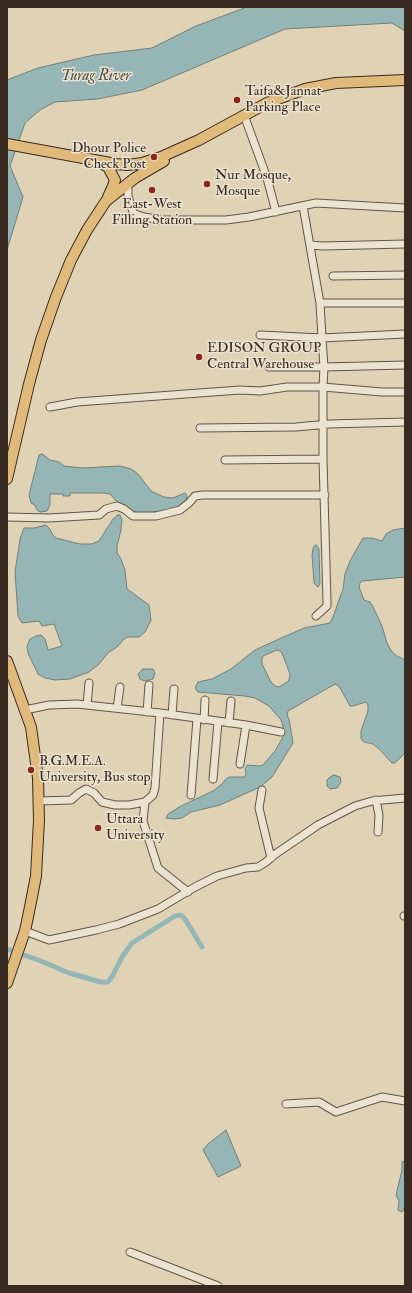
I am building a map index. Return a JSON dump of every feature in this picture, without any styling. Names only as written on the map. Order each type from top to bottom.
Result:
[{"type":"highway","points":[[7,144],[128,165],[142,163],[161,158],[199,140],[267,103],[305,89],[336,83],[405,80]]},
{"type":"highway","points":[[106,201],[128,183],[148,170],[190,148],[199,140]]},
{"type":"highway","points":[[7,479],[29,384],[41,340],[56,297],[71,260],[86,230],[106,201],[115,180],[108,167],[94,159]]},
{"type":"highway","points":[[7,661],[31,727],[39,801],[36,876],[24,934],[7,983]]},
{"type":"street","points":[[244,115],[267,178],[276,212]]},
{"type":"street","points":[[128,183],[128,196],[133,212],[144,217],[161,220],[226,220],[249,218],[316,203],[405,208]]},
{"type":"street","points":[[303,206],[320,303],[324,367],[323,459],[327,606],[316,616]]},
{"type":"street","points":[[310,244],[323,246],[405,244]]},
{"type":"street","points":[[333,276],[405,275]]},
{"type":"street","points":[[320,303],[405,303]]},
{"type":"street","points":[[260,335],[322,338],[405,334]]},
{"type":"street","points":[[269,367],[405,365]]},
{"type":"street","points":[[50,407],[77,402],[240,390],[260,391],[288,387],[323,387],[382,392],[405,392]]},
{"type":"street","points":[[200,428],[296,427],[351,423],[405,422]]},
{"type":"street","points":[[225,460],[323,459]]},
{"type":"street","points":[[7,517],[49,518],[99,515],[106,509],[117,506],[133,516],[156,516],[180,510],[196,496],[203,495],[325,495]]},
{"type":"street","points":[[87,705],[89,683]]},
{"type":"street","points":[[147,712],[149,685]]},
{"type":"street","points":[[117,708],[120,687]]},
{"type":"street","points":[[172,715],[174,689]]},
{"type":"street","points":[[191,795],[200,719],[206,700]]},
{"type":"street","points":[[229,723],[231,701]]},
{"type":"street","points":[[25,710],[49,705],[78,704],[160,713],[246,725],[281,732]]},
{"type":"street","points":[[39,801],[71,800],[86,789],[94,793],[102,802],[115,805],[129,805],[145,802],[153,795],[155,788],[160,713]]},
{"type":"street","points":[[213,779],[218,722]]},
{"type":"street","points":[[240,764],[246,725]]},
{"type":"street","points":[[262,790],[259,808],[271,858]]},
{"type":"street","points":[[24,934],[49,940],[119,924],[158,909],[217,876],[246,868],[258,867],[325,821],[355,806],[376,800],[405,798]]},
{"type":"street","points":[[376,800],[379,815],[378,832]]},
{"type":"street","points":[[145,802],[143,821],[158,868],[188,892]]},
{"type":"street","points":[[286,1104],[319,1102],[336,1112],[382,1097],[405,1101]]},
{"type":"street","points":[[130,1252],[218,1286]]},
{"type":"water","name":"Turag River","points":[[247,7],[405,7],[405,31],[392,23],[285,29],[142,90],[97,99],[55,102],[40,110],[25,123],[10,166],[23,197],[7,250],[7,80],[38,68],[94,55],[152,48],[196,26]]},
{"type":"water","points":[[42,454],[50,460],[59,462],[64,466],[82,468],[120,466],[131,469],[138,474],[151,491],[164,497],[173,498],[185,493],[187,496],[186,500],[179,506],[168,510],[137,513],[119,504],[110,494],[70,493],[70,496],[63,496],[63,494],[50,494],[50,505],[47,511],[40,512],[37,510],[35,505],[31,503],[29,495],[39,455]]},
{"type":"water","points":[[120,515],[122,519],[117,553],[125,570],[127,589],[149,605],[151,620],[145,632],[139,637],[127,637],[89,672],[70,679],[55,680],[45,678],[38,674],[28,653],[27,646],[30,639],[41,635],[45,639],[48,650],[62,646],[54,624],[42,626],[39,621],[22,623],[18,616],[15,572],[20,539],[24,528],[34,528],[46,525],[56,538],[80,544],[92,544],[99,541],[113,519]]},
{"type":"water","points":[[405,528],[405,577],[362,581],[359,587],[364,600],[370,602],[372,605],[392,652],[405,660],[405,753],[395,763],[392,763],[373,744],[364,742],[361,739],[361,731],[368,711],[368,705],[366,702],[350,706],[339,686],[335,684],[288,711],[287,715],[293,743],[272,777],[260,787],[220,805],[191,812],[182,818],[166,818],[168,814],[181,806],[213,791],[229,777],[245,777],[245,769],[247,765],[263,765],[275,751],[283,737],[283,726],[281,720],[269,706],[255,698],[245,696],[198,692],[195,688],[198,682],[212,679],[231,669],[255,650],[279,639],[304,628],[330,623],[343,589],[345,574],[350,561],[363,538],[372,538],[382,541],[386,534],[393,530]],"holes":[[[277,650],[280,651],[290,674],[289,680],[279,687],[275,686],[271,682],[262,664],[262,659],[263,656]]]},
{"type":"water","points":[[316,545],[319,550],[320,584],[318,587],[314,583],[312,555],[314,546]]},
{"type":"water","points":[[143,669],[153,669],[155,673],[153,679],[144,681],[140,679],[138,674]]},
{"type":"water","points":[[334,775],[340,777],[341,782],[337,788],[330,789],[327,786],[327,780]]},
{"type":"water","points":[[226,1130],[241,1166],[218,1177],[203,1150],[208,1144]]},
{"type":"water","points":[[405,1161],[405,1207],[402,1212],[398,1210],[399,1201],[396,1195],[402,1170],[402,1162]]},
{"type":"waterway","points":[[7,949],[69,973],[100,982],[108,982],[132,943],[175,916],[181,915],[185,919],[202,947]]},
{"type":"place","name":"Taifa&Jannat Parking Place","points":[[237,100]]},
{"type":"place","name":"Dhour Police Check Post","points":[[154,157]]},
{"type":"place","name":"Nur Mosque, Mosque","points":[[207,184]]},
{"type":"place","name":"East-West Filling Station","points":[[152,190]]},
{"type":"place","name":"EDISON GROUP Central Warehouse","points":[[199,357]]},
{"type":"place","name":"B.G.M.E.A. University, Bus stop","points":[[31,770]]},
{"type":"place","name":"Uttara University","points":[[98,828]]}]
